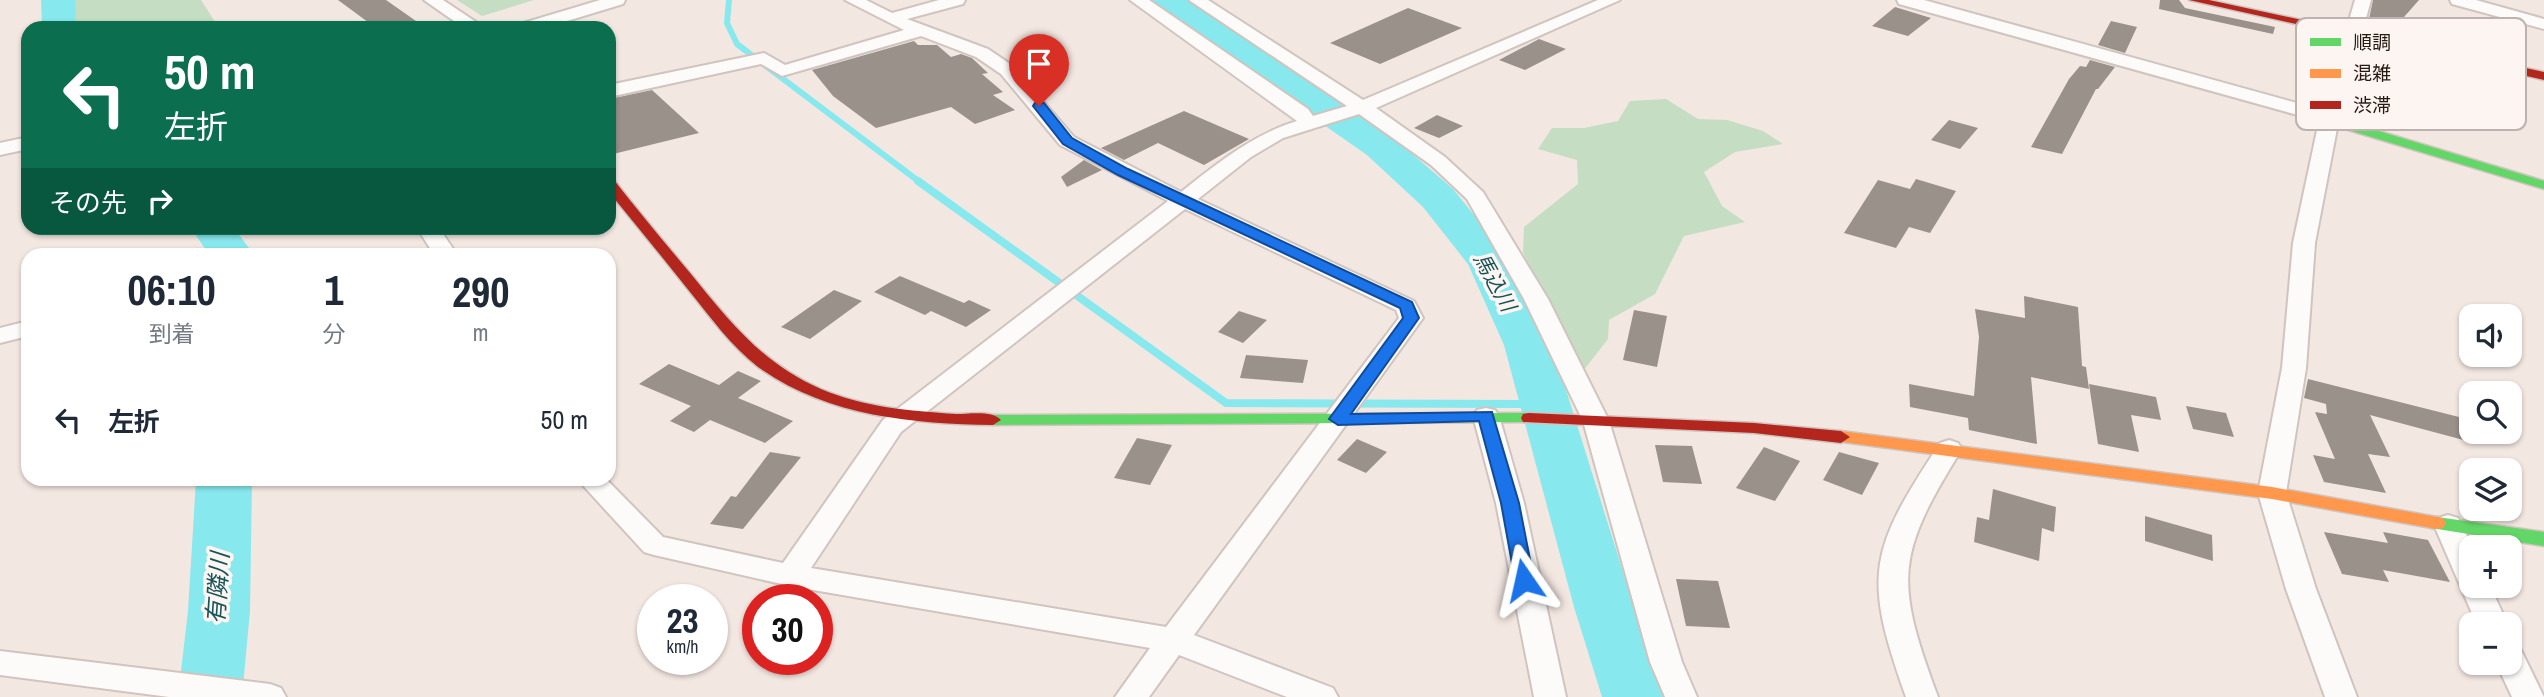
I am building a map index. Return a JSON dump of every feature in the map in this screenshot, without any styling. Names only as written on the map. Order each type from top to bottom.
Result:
[{"type":"street","points":[[432,0],[466,21]]},
{"type":"street","points":[[549,21],[617,0]]},
{"type":"street","points":[[853,0],[890,19],[982,53],[1007,70],[1067,141],[1182,200],[1406,306],[1411,318],[1131,697]]},
{"type":"street","points":[[890,19],[957,0]]},
{"type":"street","points":[[1138,0],[1312,122]]},
{"type":"street","points":[[1197,0],[1363,107],[1438,161],[1476,196],[1536,299],[1589,421],[1666,662],[1681,697]]},
{"type":"street","points":[[790,575],[891,426],[1244,153],[1276,134],[1363,107],[1612,0]]},
{"type":"street","points":[[1905,0],[2296,110]]},
{"type":"street","points":[[2194,0],[2296,22]]},
{"type":"street","points":[[2358,18],[2363,0]]},
{"type":"street","points":[[2458,0],[2522,18]]},
{"type":"street","points":[[2526,19],[2544,24]]},
{"type":"street","points":[[616,89],[756,61],[782,71],[924,30]]},
{"type":"street","points":[[2526,72],[2544,76]]},
{"type":"street","points":[[2327,130],[2304,243],[2294,368],[2272,493],[2301,589],[2341,697]]},
{"type":"street","points":[[2365,130],[2544,185]]},
{"type":"street","points":[[0,149],[21,144]]},
{"type":"street","points":[[616,192],[736,339],[765,364],[807,388],[850,404],[902,416],[945,420],[1347,407],[1754,428],[1949,449],[2272,493],[2448,526],[2544,539]]},
{"type":"street","points":[[0,336],[21,330]]},
{"type":"street","points":[[1486,416],[1510,503],[1550,697]]},
{"type":"street","points":[[1922,697],[1897,627],[1891,572],[1908,515],[1949,449]]},
{"type":"street","points":[[597,486],[654,545],[790,575],[1173,640],[1322,697]]},
{"type":"street","points":[[2448,526],[2459,550]]},
{"type":"street","points":[[0,663],[270,697]]},
{"type":"street","points":[[2518,675],[2528,697]]},
{"type":"green space","points":[[65,0],[201,0],[214,21],[67,21]]},
{"type":"green space","points":[[457,0],[534,0],[482,16]]},
{"type":"green space","points":[[1666,99],[1698,119],[1727,120],[1763,131],[1783,144],[1735,152],[1704,172],[1722,206],[1745,222],[1684,236],[1655,294],[1609,320],[1608,339],[1576,380],[1565,345],[1523,252],[1524,227],[1578,184],[1577,160],[1538,149],[1552,128],[1584,128],[1618,121],[1630,101]]},
{"type":"building","points":[[338,0],[386,0],[416,21],[366,21]]},
{"type":"building","points":[[2160,0],[2179,0],[2185,8],[2275,27],[2273,34],[2159,9]]},
{"type":"building","points":[[2373,0],[2419,0],[2403,18],[2369,18]]},
{"type":"building","points":[[1895,7],[1931,18],[1908,36],[1872,26]]},
{"type":"building","points":[[1408,8],[1462,28],[1380,64],[1330,43]]},
{"type":"building","points":[[2111,21],[2137,27],[2125,53],[2098,45]]},
{"type":"building","points":[[1539,39],[1566,49],[1525,70],[1499,60]]},
{"type":"building","points":[[914,41],[918,45],[937,45],[951,57],[961,54],[972,58],[988,73],[982,74],[1003,92],[993,95],[1015,110],[975,124],[951,107],[876,128],[833,96],[812,70]]},
{"type":"building","points":[[2090,60],[2115,67],[2096,89],[2062,154],[2031,147],[2069,79],[2080,66],[2086,67]]},
{"type":"building","points":[[652,90],[699,133],[616,153],[616,98]]},
{"type":"building","points":[[1184,111],[1249,139],[1204,165],[1158,143],[1124,160],[1101,148]]},
{"type":"building","points":[[1437,115],[1463,126],[1439,138],[1414,128]]},
{"type":"building","points":[[1949,120],[1978,128],[1960,149],[1931,140]]},
{"type":"building","points":[[1084,160],[1102,170],[1067,187],[1061,177]]},
{"type":"building","points":[[1916,179],[1956,191],[1930,233],[1909,227],[1896,248],[1844,233],[1878,180],[1910,189]]},
{"type":"building","points":[[900,276],[964,303],[969,300],[991,310],[966,327],[931,311],[925,315],[874,292]]},
{"type":"building","points":[[834,290],[862,301],[810,339],[781,327]]},
{"type":"building","points":[[2024,296],[2078,307],[2082,366],[2086,367],[2089,389],[2031,377],[2037,444],[1969,430],[1968,418],[1910,407],[1909,384],[1974,396],[1979,337],[1975,309],[2025,318]]},
{"type":"building","points":[[1634,310],[1667,316],[1657,367],[1623,360]]},
{"type":"building","points":[[1239,311],[1267,320],[1243,343],[1218,332]]},
{"type":"building","points":[[1246,355],[1308,360],[1303,383],[1240,378]]},
{"type":"building","points":[[669,364],[719,385],[738,371],[761,381],[738,398],[793,421],[765,443],[710,420],[694,432],[670,421],[691,406],[639,384]]},
{"type":"building","points":[[2308,379],[2459,417],[2459,439],[2370,415],[2390,457],[2368,454],[2386,493],[2324,482],[2313,455],[2335,459],[2315,412],[2327,414],[2326,404],[2304,398]]},
{"type":"building","points":[[2089,384],[2156,397],[2161,420],[2131,415],[2139,452],[2098,444]]},
{"type":"building","points":[[2186,406],[2226,413],[2234,437],[2193,429]]},
{"type":"building","points":[[1137,438],[1172,445],[1150,485],[1114,478]]},
{"type":"building","points":[[1357,439],[1387,452],[1366,473],[1337,460]]},
{"type":"building","points":[[1655,445],[1692,446],[1702,484],[1663,482]]},
{"type":"building","points":[[1764,447],[1800,461],[1775,501],[1736,488]]},
{"type":"building","points":[[770,452],[801,457],[743,529],[710,524],[731,496],[736,497]]},
{"type":"building","points":[[1839,452],[1879,463],[1862,495],[1823,480]]},
{"type":"building","points":[[1993,489],[2056,507],[2054,532],[2042,528],[2039,561],[1974,542],[1977,517],[1989,520]]},
{"type":"building","points":[[2145,516],[2212,535],[2213,561],[2145,541]]},
{"type":"building","points":[[2324,532],[2388,543],[2383,532],[2428,540],[2450,582],[2383,570],[2389,582],[2342,574]]},
{"type":"building","points":[[1676,579],[1718,581],[1730,628],[1686,626]]},
{"type":"waterway","name":"有隣川","points":[[58,0],[59,21]]},
{"type":"waterway","points":[[729,0],[727,23],[737,44],[921,183]]},
{"type":"waterway","name":"馬込川","points":[[1166,0],[1381,147],[1438,198],[1489,262],[1528,345],[1604,607],[1634,697]]},
{"type":"waterway","points":[[918,181],[1226,403],[1544,404]]},
{"type":"waterway","name":"有隣川","points":[[217,235],[227,248]]},
{"type":"waterway","name":"有隣川","points":[[210,697],[219,611],[224,486]]},
{"type":"traffic: fast","points":[[2362,130],[2544,185]]},
{"type":"traffic: fast","points":[[993,420],[1529,418]]},
{"type":"traffic: fast","points":[[2437,523],[2544,539]]},
{"type":"traffic: slow","points":[[1841,437],[2272,493],[2437,523]]},
{"type":"traffic: jam","points":[[2194,0],[2296,22]]},
{"type":"traffic: jam","points":[[2526,72],[2544,76]]},
{"type":"traffic: jam","points":[[616,192],[735,337],[754,356],[790,380],[817,393],[874,410],[933,418],[993,420]]},
{"type":"traffic: jam","points":[[1529,418],[1754,428],[1841,437]]},
{"type":"route","points":[[1039,106],[1067,141],[1123,172],[1406,306],[1411,318],[1338,419],[1486,416],[1510,503],[1524,580]]}]
